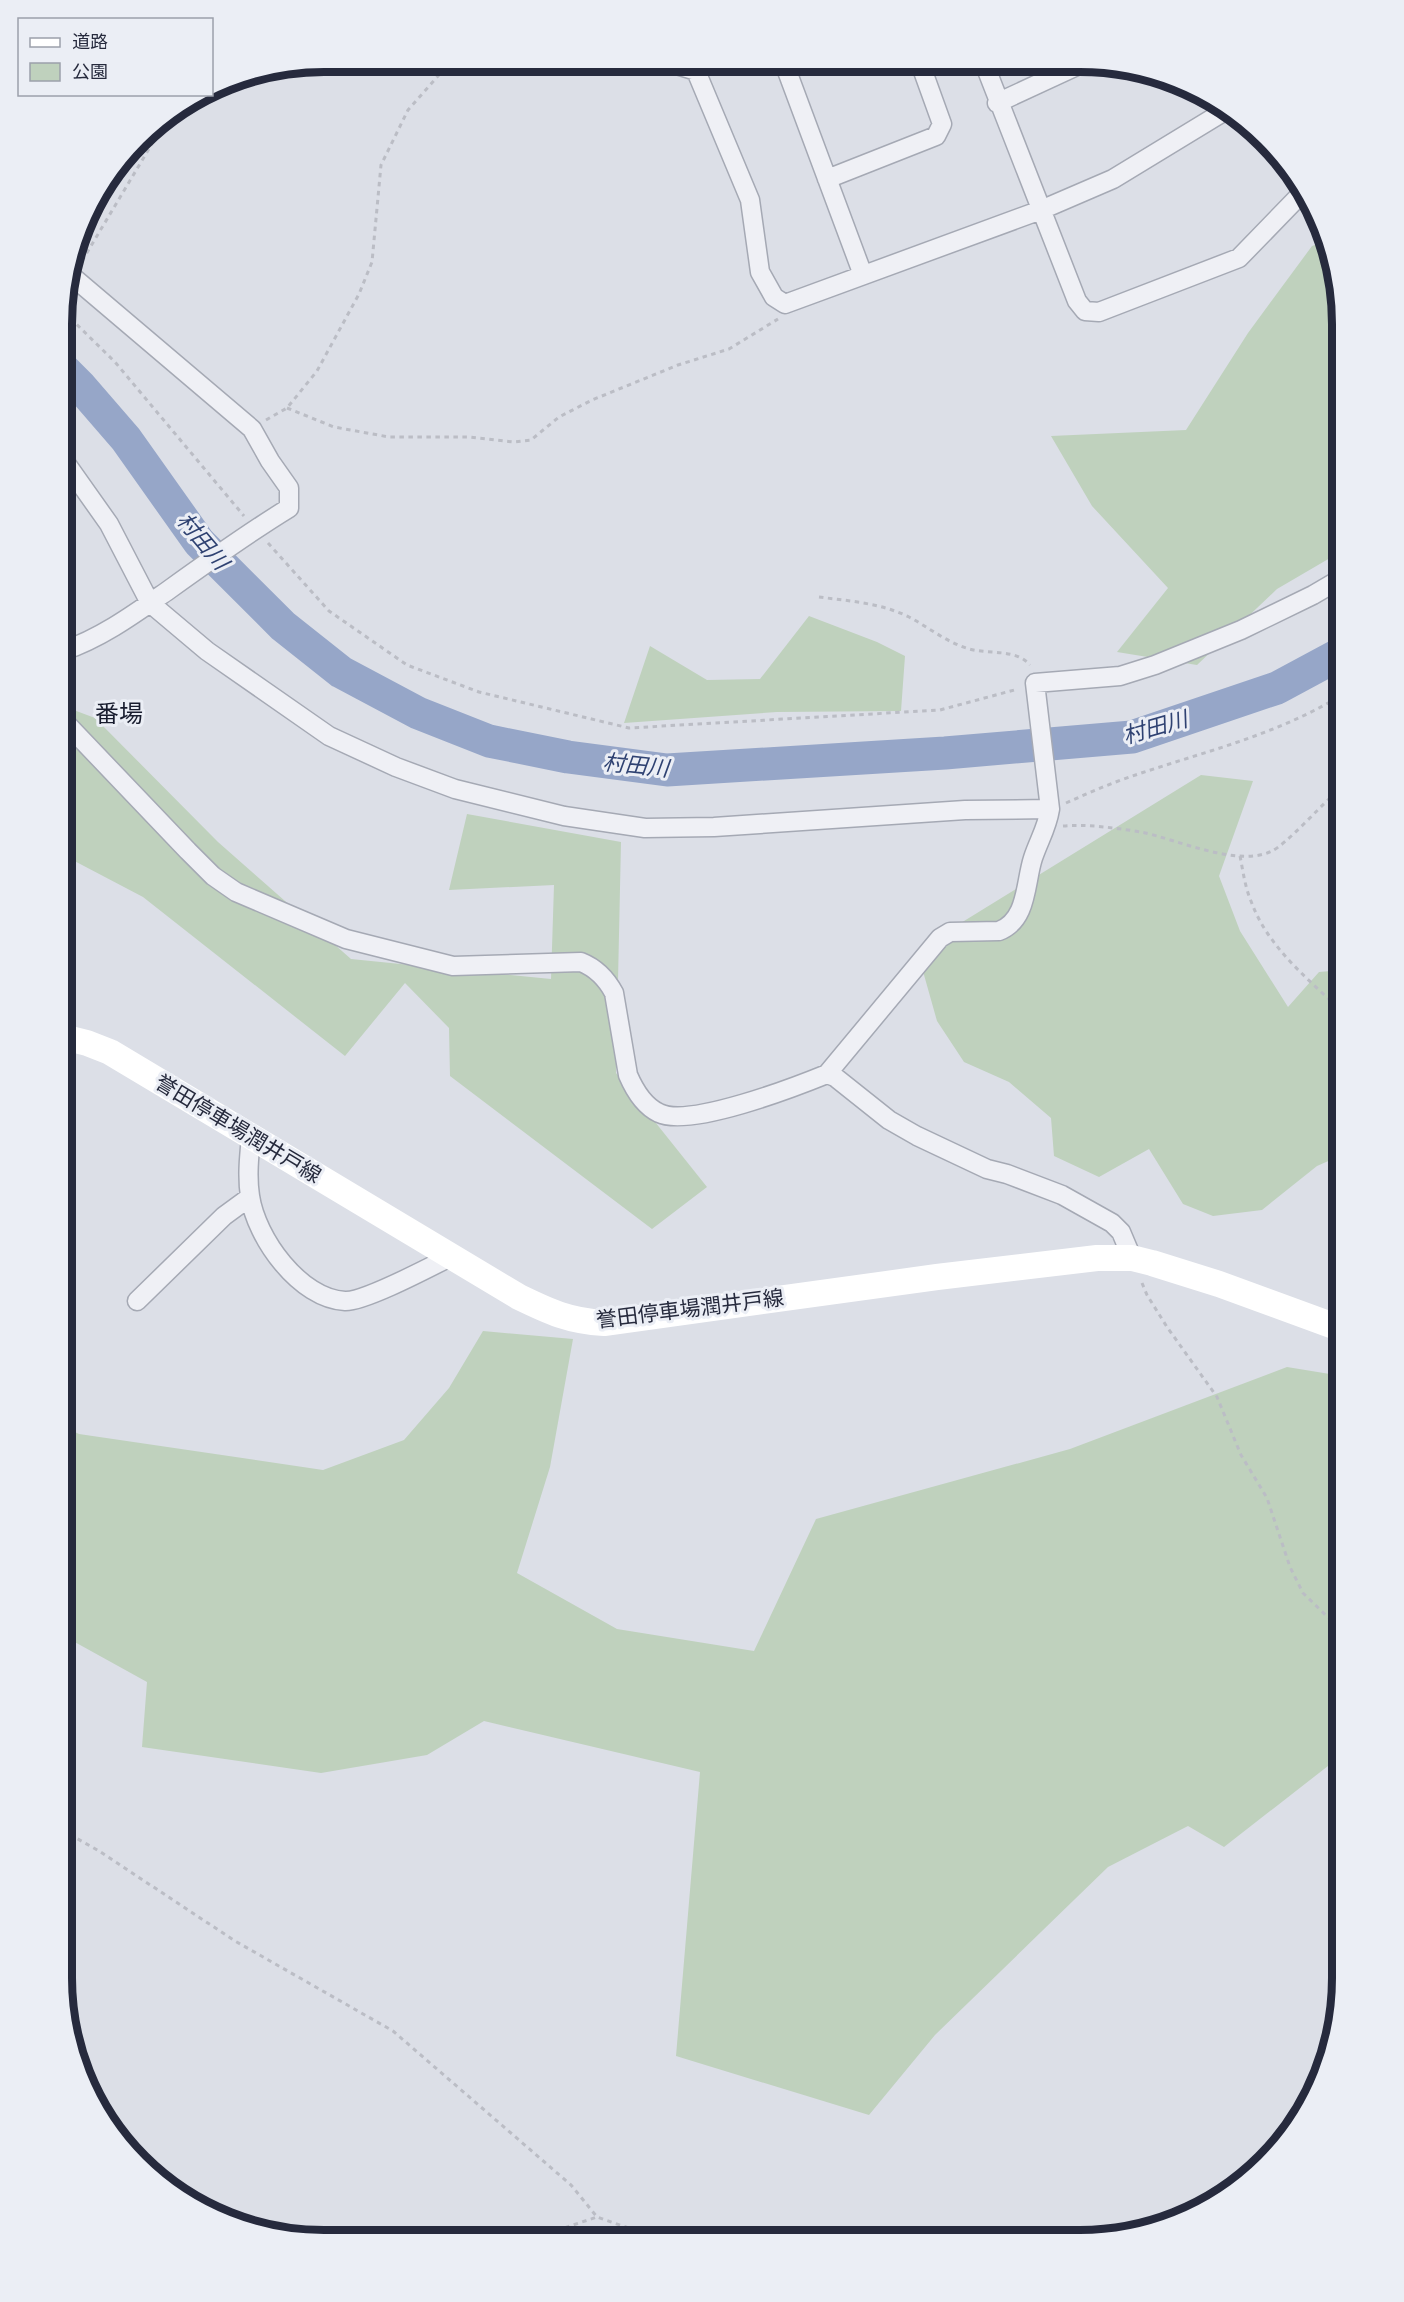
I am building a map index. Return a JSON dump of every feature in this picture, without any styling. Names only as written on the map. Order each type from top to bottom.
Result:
[{"type":"main road","name":"誉田停車場潤井戸線","points":[[72,1039],[110,1052],[519,1298],[562,1317],[604,1323],[1040,1264],[1097,1258],[1132,1258],[1219,1284],[1332,1325]]},
{"type":"street","points":[[696,72],[750,200],[760,272],[774,297],[784,303],[799,300],[1041,210],[1113,179],[1220,114]]},
{"type":"street","points":[[787,72],[863,275]]},
{"type":"street","points":[[827,179],[936,136],[942,124],[923,72]]},
{"type":"street","points":[[987,72],[1077,301],[1085,310],[1099,312],[1239,258],[1298,197]]},
{"type":"street","points":[[998,103],[1064,72]]},
{"type":"street","points":[[72,648],[87,643],[150,603],[255,529],[289,508],[289,488],[252,429],[76,283]]},
{"type":"street","points":[[72,472],[109,524],[150,603],[207,651],[329,736],[396,767],[455,789],[564,816],[645,828],[714,827],[965,810],[1049,818]]},
{"type":"street","points":[[72,729],[213,876],[236,892],[346,939],[453,966],[581,962],[592,967],[609,982],[614,993],[628,1075],[633,1086],[645,1102],[660,1114],[679,1116],[737,1106],[784,1092],[827,1074],[940,938],[950,932],[999,931],[1006,928],[1018,914],[1025,896],[1033,858],[1049,818],[1035,683],[1120,676],[1146,668],[1241,630],[1313,596],[1332,584]]},
{"type":"street","points":[[827,1074],[835,1077],[889,1120],[917,1136],[987,1169],[1007,1174],[1062,1195],[1112,1223],[1121,1232],[1132,1258]]},
{"type":"street","points":[[251,1137],[248,1171],[250,1197],[255,1218],[276,1256],[293,1275],[319,1293],[347,1301],[369,1295],[450,1257]]},
{"type":"street","points":[[137,1301],[224,1216],[250,1197]]},
{"type":"path","points":[[252,429],[287,408],[317,371],[359,294],[372,262],[381,165],[391,140],[408,110],[442,72]]},
{"type":"path","points":[[81,261],[156,137]]},
{"type":"path","points":[[287,408],[333,427],[389,437],[470,437],[513,442],[531,440],[559,417],[592,400],[678,365],[729,349],[786,314],[799,300]]},
{"type":"path","points":[[72,320],[115,362],[255,529],[329,611],[407,665],[478,692],[629,728],[940,710],[1035,683],[1030,665],[1023,657],[967,649],[945,639],[907,616],[869,604],[819,597]]},
{"type":"path","points":[[1049,818],[1120,780],[1247,740],[1309,715],[1332,702]]},
{"type":"path","points":[[1049,818],[1141,832],[1177,840],[1209,852],[1240,856],[1272,851],[1330,798],[1332,793]]},
{"type":"path","points":[[1240,856],[1250,900],[1258,917],[1296,969],[1332,1002]]},
{"type":"path","points":[[1132,1258],[1151,1301],[1217,1397],[1241,1455],[1267,1498],[1290,1567],[1303,1593],[1332,1621]]},
{"type":"path","points":[[72,1836],[235,1941],[393,2031],[571,2185],[597,2217],[634,2230]]},
{"type":"path","points":[[558,2230],[597,2217]]},
{"type":"green space","points":[[1319,243],[1330,291],[1332,557],[1277,589],[1197,665],[1117,652],[1168,588],[1092,506],[1051,436],[1186,430],[1248,333],[1312,246]]},
{"type":"green space","points":[[809,616],[877,642],[905,656],[901,711],[777,712],[624,723],[650,646],[707,680],[760,679]]},
{"type":"green space","points":[[72,709],[95,718],[218,842],[351,959],[551,979],[554,885],[449,890],[467,814],[621,842],[616,1073],[707,1187],[652,1229],[450,1076],[449,1028],[405,983],[345,1056],[143,897],[72,860]]},
{"type":"green space","points":[[1201,775],[1253,781],[1219,876],[1240,931],[1288,1007],[1319,972],[1332,971],[1332,1159],[1317,1166],[1262,1210],[1213,1216],[1183,1204],[1149,1149],[1099,1177],[1054,1156],[1051,1118],[1009,1082],[964,1062],[937,1021],[917,950]]},
{"type":"green space","points":[[483,1331],[573,1339],[550,1467],[517,1573],[617,1629],[754,1651],[816,1519],[1070,1449],[1287,1367],[1332,1374],[1332,1755],[1328,1766],[1224,1847],[1188,1826],[1108,1867],[935,2035],[869,2115],[676,2056],[700,1772],[484,1721],[427,1755],[321,1773],[142,1747],[147,1682],[72,1641],[72,1431],[79,1434],[323,1470],[404,1440],[449,1388]]},
{"type":"waterway","name":"村田川","points":[[72,378],[126,439],[199,542],[283,626],[341,672],[418,713],[489,741],[568,757],[667,770],[945,753],[1132,737],[1277,688],[1332,658]]},
{"type":"district","name":"番場","points":[[119,714]]}]
